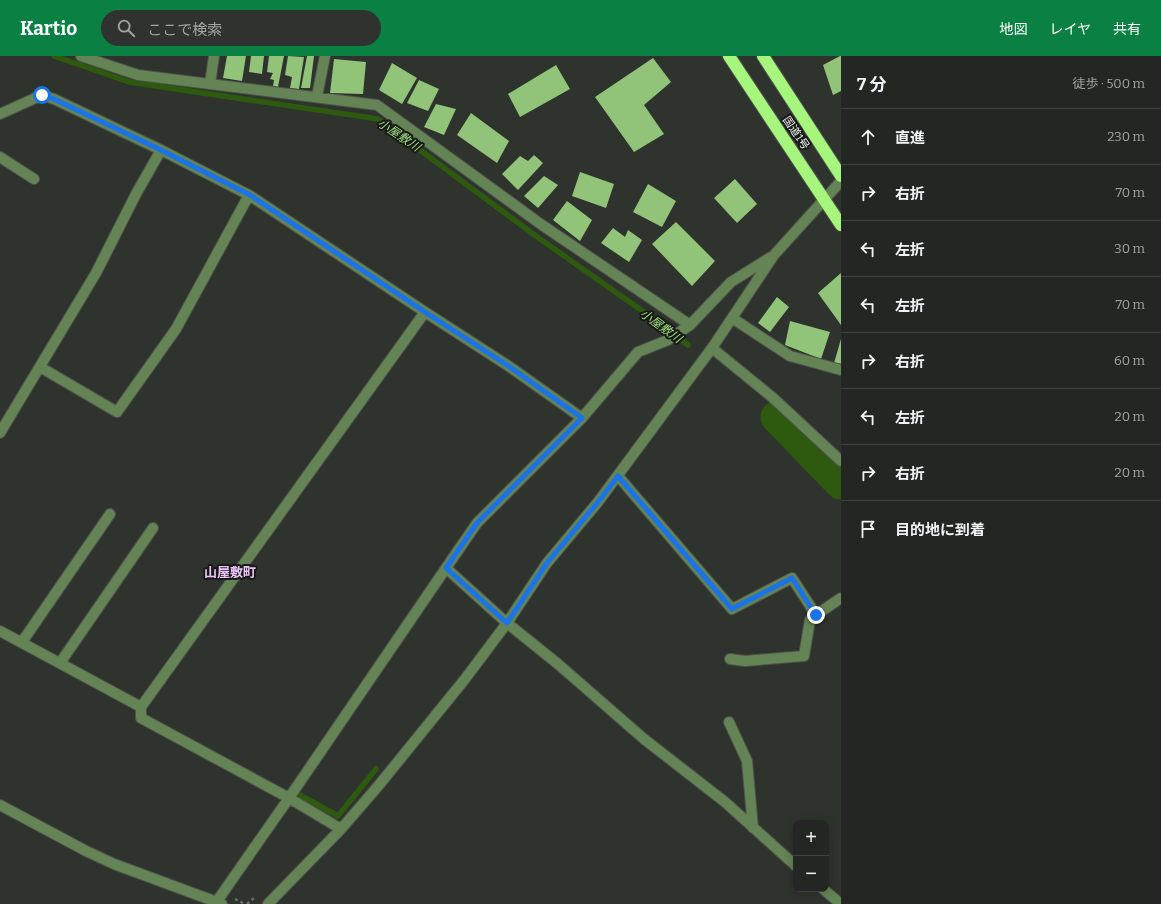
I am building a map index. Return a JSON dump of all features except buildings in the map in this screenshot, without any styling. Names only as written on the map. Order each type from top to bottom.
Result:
[{"type":"highway","name":"国道1号","points":[[729,56],[841,225]]},
{"type":"highway","name":"国道1号","points":[[763,56],[841,176]]},
{"type":"street","points":[[81,56],[138,75],[317,96],[377,105],[542,226],[690,325]]},
{"type":"street","points":[[210,84],[214,56]]},
{"type":"street","points":[[317,96],[325,56]]},
{"type":"street","points":[[0,114],[42,95],[54,99],[161,150],[250,195],[510,367],[582,418]]},
{"type":"street","points":[[0,433],[96,273],[136,194],[161,150]]},
{"type":"street","points":[[0,157],[34,180]]},
{"type":"street","points":[[268,904],[341,829],[384,779],[465,679],[507,623],[547,563],[618,476],[712,348],[774,255],[841,181]]},
{"type":"street","points":[[40,367],[117,412],[176,329],[250,195]]},
{"type":"street","points":[[0,804],[86,851],[114,864],[218,903],[477,523],[582,418],[638,352],[668,340],[690,325],[731,282],[774,255]]},
{"type":"street","points":[[341,829],[289,798],[141,718],[141,707],[425,312]]},
{"type":"street","points":[[732,318],[790,356],[841,370]]},
{"type":"street","points":[[712,348],[772,397],[841,461]]},
{"type":"street","points":[[618,476],[732,609],[792,578],[816,615]]},
{"type":"street","points":[[22,642],[110,514]]},
{"type":"street","points":[[60,663],[153,528]]},
{"type":"street","points":[[446,568],[507,623],[558,664],[644,739],[725,802],[793,863]]},
{"type":"street","points":[[730,659],[745,661],[804,656],[810,620],[841,598]]},
{"type":"street","points":[[0,631],[141,707]]},
{"type":"street","points":[[729,722],[747,761],[753,828]]},
{"type":"street","points":[[827,892],[841,904]]},
{"type":"path","points":[[247,904],[257,896]]},
{"type":"waterway","name":"小屋敷川","points":[[54,56],[129,82],[378,119],[536,236],[665,327],[688,345]]},
{"type":"waterway","name":"小屋敷川","points":[[777,417],[841,483]]},
{"type":"waterway","points":[[300,795],[338,816],[376,769]]},
{"type":"district","name":"山屋敷町","points":[[230,572]]},
{"type":"route","points":[[42,95],[54,99],[161,150],[250,195],[510,367],[582,418],[477,523],[446,568],[507,623],[547,563],[618,476],[732,609],[792,578],[816,615]]}]
